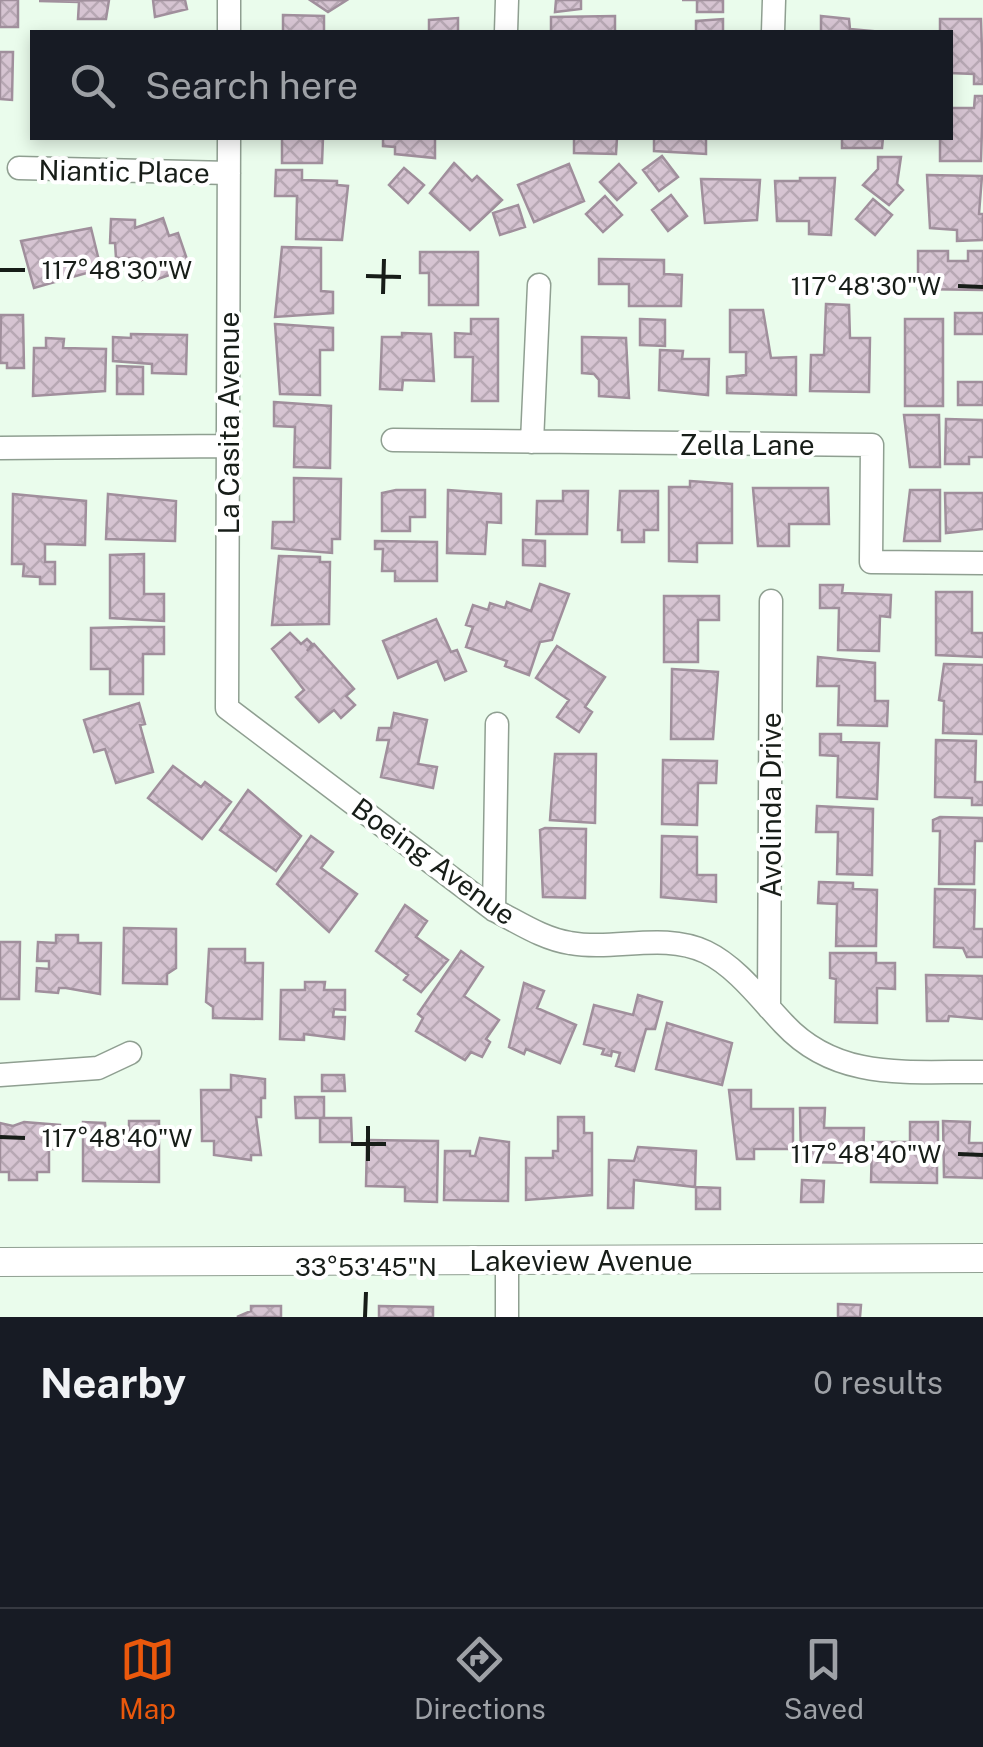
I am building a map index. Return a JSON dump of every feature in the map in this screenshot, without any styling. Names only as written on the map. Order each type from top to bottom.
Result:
[{"type":"street","points":[[229,0],[229,30]]},
{"type":"street","points":[[506,30],[507,0]]},
{"type":"street","points":[[773,30],[774,0]]},
{"type":"street","name":"La Casita Avenue","points":[[227,708],[229,140]]},
{"type":"street","name":"Niantic Place","points":[[18,168],[229,173]]},
{"type":"street","points":[[532,442],[539,285]]},
{"type":"street","name":"Zella Lane","points":[[393,440],[872,445],[871,562],[983,563]]},
{"type":"street","points":[[0,448],[228,446]]},
{"type":"street","name":"Avolinda Drive","points":[[769,1008],[772,601]]},
{"type":"street","name":"Boeing Avenue","points":[[227,708],[494,910],[571,943],[672,942],[706,952],[738,975],[798,1040],[828,1060],[860,1070],[983,1072]]},
{"type":"street","points":[[494,910],[497,724]]},
{"type":"street","points":[[0,1074],[98,1068],[130,1054]]},
{"type":"street","name":"Lakeview Avenue","points":[[0,1262],[983,1258]]},
{"type":"street","points":[[507,1317],[508,1260]]},
{"type":"building","points":[[0,0],[18,0],[18,27],[0,27]]},
{"type":"building","points":[[109,0],[106,19],[78,19],[79,2],[39,1]]},
{"type":"building","points":[[153,0],[185,0],[187,9],[155,17]]},
{"type":"building","points":[[310,0],[347,0],[328,12]]},
{"type":"building","points":[[556,0],[581,0],[581,9],[555,12]]},
{"type":"building","points":[[697,0],[723,0],[723,12],[697,12]]},
{"type":"building","points":[[283,15],[324,16],[324,30],[283,30]]},
{"type":"building","points":[[615,16],[615,30],[551,30],[551,17]]},
{"type":"building","points":[[821,16],[849,19],[850,29],[861,30],[821,30]]},
{"type":"building","points":[[458,18],[458,30],[429,30],[429,20]]},
{"type":"building","points":[[723,19],[723,30],[696,30],[696,21]]},
{"type":"building","points":[[940,19],[981,19],[983,84],[974,84],[974,74],[953,73],[953,30],[940,30]]},
{"type":"building","points":[[0,52],[13,52],[12,100],[0,99]]},
{"type":"building","points":[[975,96],[983,96],[981,161],[940,161],[940,140],[953,140],[953,108],[974,108]]},
{"type":"building","points":[[282,140],[323,140],[322,163],[282,163]]},
{"type":"building","points":[[383,140],[435,140],[435,158],[395,154],[395,147],[383,146]]},
{"type":"building","points":[[574,140],[617,140],[616,154],[574,153]]},
{"type":"building","points":[[654,140],[706,140],[706,154],[654,151]]},
{"type":"building","points":[[842,140],[883,140],[882,148],[842,148]]},
{"type":"building","points":[[662,156],[678,177],[659,191],[643,170]]},
{"type":"building","points":[[878,157],[901,157],[897,184],[903,190],[889,205],[863,185],[878,169]]},
{"type":"building","points":[[454,163],[472,181],[477,176],[502,200],[470,230],[430,193]]},
{"type":"building","points":[[569,164],[584,201],[534,222],[518,185]]},
{"type":"building","points":[[619,164],[636,183],[617,200],[600,182]]},
{"type":"building","points":[[404,168],[424,185],[408,203],[389,185]]},
{"type":"building","points":[[276,170],[302,170],[302,180],[337,181],[337,185],[348,186],[342,240],[296,239],[297,196],[275,196]]},
{"type":"building","points":[[927,175],[982,176],[979,214],[983,214],[983,240],[957,241],[957,230],[930,228]]},
{"type":"building","points":[[835,178],[831,235],[809,234],[809,221],[777,221],[775,181]]},
{"type":"building","points":[[701,179],[760,180],[757,220],[705,223]]},
{"type":"building","points":[[671,195],[687,216],[668,231],[652,210]]},
{"type":"building","points":[[605,196],[622,215],[603,232],[586,214]]},
{"type":"building","points":[[873,199],[892,215],[875,235],[856,219]]},
{"type":"building","points":[[518,205],[525,227],[500,235],[493,213]]},
{"type":"building","points":[[163,218],[169,236],[178,233],[190,268],[155,280],[153,276],[142,280],[135,258],[116,258],[115,243],[110,243],[111,219],[135,220],[135,228]]},
{"type":"building","points":[[91,228],[101,269],[34,288],[21,241]]},
{"type":"building","points":[[282,247],[321,248],[321,291],[333,292],[333,313],[275,317]]},
{"type":"building","points":[[918,251],[948,251],[948,261],[968,261],[968,251],[983,251],[983,290],[918,289]]},
{"type":"building","points":[[420,252],[478,252],[478,305],[429,305],[429,273],[420,273]]},
{"type":"building","points":[[599,259],[664,260],[664,274],[682,275],[681,306],[629,306],[629,284],[599,284]]},
{"type":"building","points":[[826,304],[849,305],[850,338],[870,338],[869,392],[810,391],[811,355],[824,355]]},
{"type":"building","points":[[730,310],[763,310],[771,358],[796,357],[796,395],[727,393],[727,377],[746,375],[746,352],[730,352]]},
{"type":"building","points":[[955,313],[983,313],[983,334],[955,334]]},
{"type":"building","points":[[1,315],[23,315],[24,368],[7,368],[7,363],[0,363]]},
{"type":"building","points":[[471,319],[498,319],[498,401],[472,401],[473,357],[455,357],[455,333],[471,334]]},
{"type":"building","points":[[640,319],[665,320],[665,346],[640,345]]},
{"type":"building","points":[[905,319],[943,319],[943,406],[905,406]]},
{"type":"building","points":[[275,324],[333,328],[333,350],[320,350],[320,395],[280,394]]},
{"type":"building","points":[[402,333],[431,334],[434,381],[403,380],[402,390],[380,389],[382,337],[402,337]]},
{"type":"building","points":[[131,334],[187,335],[186,374],[152,373],[152,364],[113,361],[113,337],[131,338]]},
{"type":"building","points":[[582,337],[626,338],[629,398],[599,396],[599,380],[594,374],[582,373]]},
{"type":"building","points":[[46,338],[64,339],[63,348],[106,349],[105,391],[33,396],[34,348],[46,348]]},
{"type":"building","points":[[660,350],[683,351],[682,359],[709,359],[708,395],[659,390]]},
{"type":"building","points":[[117,366],[143,367],[143,394],[117,394]]},
{"type":"building","points":[[958,382],[983,382],[983,405],[958,405]]},
{"type":"building","points":[[274,402],[331,406],[330,468],[294,467],[295,427],[274,426]]},
{"type":"building","points":[[904,415],[939,415],[940,467],[910,467]]},
{"type":"building","points":[[946,419],[983,420],[983,457],[969,457],[969,464],[945,464]]},
{"type":"building","points":[[294,478],[341,479],[340,539],[332,539],[332,553],[272,548],[273,522],[294,522]]},
{"type":"building","points":[[690,481],[732,484],[732,543],[697,543],[697,562],[669,561],[669,487],[690,487]]},
{"type":"building","points":[[753,488],[828,488],[829,524],[789,524],[789,546],[758,546]]},
{"type":"building","points":[[425,490],[425,517],[410,517],[410,531],[382,531],[382,493]]},
{"type":"building","points":[[448,490],[501,494],[501,523],[487,522],[485,554],[447,553]]},
{"type":"building","points":[[910,490],[940,490],[940,541],[904,541]]},
{"type":"building","points":[[563,491],[588,491],[587,534],[536,534],[537,501],[563,501]]},
{"type":"building","points":[[620,491],[658,491],[658,530],[644,530],[644,542],[622,542],[622,530],[618,530]]},
{"type":"building","points":[[945,493],[983,493],[983,529],[946,533]]},
{"type":"building","points":[[13,494],[86,501],[85,545],[45,544],[45,562],[55,562],[55,584],[40,584],[40,577],[23,576],[24,564],[12,564]]},
{"type":"building","points":[[108,494],[176,501],[175,541],[106,539]]},
{"type":"building","points":[[523,540],[545,541],[545,566],[523,565]]},
{"type":"building","points":[[375,541],[437,542],[437,581],[395,581],[395,571],[382,571],[383,549],[375,549]]},
{"type":"building","points":[[144,554],[144,594],[164,594],[164,621],[110,618],[110,555]]},
{"type":"building","points":[[279,556],[320,557],[320,562],[330,562],[329,624],[272,625]]},
{"type":"building","points":[[540,584],[569,594],[552,640],[540,642],[529,675],[505,666],[507,661],[466,647],[473,627],[466,625],[473,605],[488,610],[490,603],[505,608],[507,602],[531,611]]},
{"type":"building","points":[[820,585],[843,585],[842,593],[891,595],[890,617],[880,616],[879,651],[838,650],[839,608],[820,608]]},
{"type":"building","points":[[936,592],[972,592],[972,633],[983,633],[983,657],[936,655]]},
{"type":"building","points":[[664,596],[719,596],[719,620],[698,620],[698,662],[664,662]]},
{"type":"building","points":[[436,619],[451,652],[457,650],[466,671],[445,680],[437,661],[398,678],[383,641]]},
{"type":"building","points":[[164,627],[164,654],[143,654],[143,694],[110,694],[110,669],[91,669],[91,628]]},
{"type":"building","points":[[290,633],[301,644],[307,639],[312,644],[307,651],[314,644],[354,689],[346,696],[355,705],[341,718],[334,710],[319,722],[296,697],[304,690],[272,649]]},
{"type":"building","points":[[557,646],[605,677],[585,707],[592,712],[579,732],[557,717],[569,700],[536,678]]},
{"type":"building","points":[[818,657],[875,663],[875,701],[888,701],[887,726],[838,725],[839,686],[817,686]]},
{"type":"building","points":[[944,664],[983,665],[983,734],[943,733],[944,701],[939,700]]},
{"type":"building","points":[[672,669],[718,672],[713,739],[671,739]]},
{"type":"building","points":[[139,703],[145,724],[140,725],[153,772],[116,783],[105,749],[94,752],[84,720]]},
{"type":"building","points":[[394,713],[427,720],[418,764],[437,767],[433,788],[381,777],[389,740],[377,740],[379,728],[391,728]]},
{"type":"building","points":[[820,734],[841,734],[841,742],[879,743],[877,799],[837,797],[838,756],[820,755]]},
{"type":"building","points":[[936,740],[976,741],[975,782],[983,782],[983,805],[972,805],[972,798],[935,797]]},
{"type":"building","points":[[555,754],[596,754],[595,823],[550,820]]},
{"type":"building","points":[[663,760],[717,761],[716,783],[698,783],[697,825],[662,824]]},
{"type":"building","points":[[173,766],[201,787],[205,782],[231,802],[202,839],[148,798]]},
{"type":"building","points":[[248,790],[301,836],[276,871],[220,830]]},
{"type":"building","points":[[817,806],[873,809],[872,875],[837,874],[838,832],[816,832]]},
{"type":"building","points":[[983,818],[983,841],[975,841],[974,884],[939,884],[940,831],[933,831],[933,820]]},
{"type":"building","points":[[586,829],[585,898],[543,897],[540,830]]},
{"type":"building","points":[[311,836],[333,852],[321,868],[357,894],[329,932],[277,884]]},
{"type":"building","points":[[662,836],[697,837],[697,875],[716,875],[716,902],[661,897]]},
{"type":"building","points":[[819,882],[853,883],[853,889],[877,890],[876,946],[836,946],[837,904],[818,903]]},
{"type":"building","points":[[935,889],[975,890],[974,929],[983,929],[983,957],[967,957],[963,948],[934,947]]},
{"type":"building","points":[[405,905],[427,921],[416,937],[448,960],[421,992],[404,980],[408,975],[376,951]]},
{"type":"building","points":[[124,928],[176,929],[176,968],[167,974],[167,984],[123,983]]},
{"type":"building","points":[[56,935],[78,935],[78,943],[101,943],[100,994],[66,988],[59,988],[58,993],[36,991],[37,968],[49,969],[49,961],[37,961],[38,942],[56,943]]},
{"type":"building","points":[[0,942],[20,942],[19,999],[0,999]]},
{"type":"building","points":[[209,949],[245,949],[245,963],[263,963],[262,1019],[213,1018],[213,1007],[206,1002]]},
{"type":"building","points":[[461,951],[483,967],[464,996],[499,1020],[486,1039],[490,1042],[482,1057],[471,1052],[465,1060],[416,1031],[423,1018],[418,1014]]},
{"type":"building","points":[[830,953],[876,953],[876,963],[895,963],[895,989],[877,988],[877,1023],[835,1022],[836,979],[830,978]]},
{"type":"building","points":[[926,975],[983,976],[983,1019],[949,1016],[948,1021],[927,1021]]},
{"type":"building","points":[[305,982],[325,982],[324,990],[345,990],[345,1010],[334,1009],[333,1017],[345,1017],[344,1039],[304,1034],[304,1040],[280,1039],[281,990],[305,990]]},
{"type":"building","points":[[524,983],[544,991],[537,1008],[576,1025],[560,1063],[526,1049],[524,1054],[509,1047]]},
{"type":"building","points":[[638,995],[662,1002],[655,1029],[646,1029],[634,1071],[616,1066],[620,1053],[602,1054],[604,1049],[584,1044],[594,1005],[633,1015]]},
{"type":"building","points":[[667,1023],[732,1043],[722,1085],[656,1069]]},
{"type":"building","points":[[231,1075],[265,1079],[261,1117],[256,1117],[261,1155],[251,1155],[251,1160],[214,1155],[214,1141],[202,1141],[201,1090],[231,1090]]},
{"type":"building","points":[[322,1075],[344,1075],[345,1091],[322,1091]]},
{"type":"building","points":[[729,1090],[751,1090],[751,1109],[793,1109],[793,1149],[754,1149],[754,1159],[737,1159]]},
{"type":"building","points":[[295,1097],[324,1097],[324,1118],[296,1118]]},
{"type":"building","points":[[800,1108],[825,1108],[824,1128],[864,1128],[863,1163],[801,1162]]},
{"type":"building","points":[[558,1117],[584,1117],[584,1133],[592,1133],[592,1195],[526,1200],[526,1158],[553,1158],[553,1151],[558,1151]]},
{"type":"building","points":[[320,1118],[351,1118],[352,1142],[320,1142]]},
{"type":"building","points":[[129,1121],[159,1121],[159,1182],[83,1181],[83,1122],[105,1123],[106,1133],[100,1140],[110,1144],[110,1140],[129,1140]]},
{"type":"building","points":[[943,1121],[970,1122],[969,1143],[983,1143],[983,1178],[944,1177]]},
{"type":"building","points":[[24,1122],[60,1125],[59,1149],[49,1149],[49,1172],[37,1172],[37,1180],[9,1180],[9,1172],[0,1172],[0,1123],[13,1126]]},
{"type":"building","points":[[910,1122],[938,1122],[938,1148],[929,1153],[929,1161],[937,1161],[937,1183],[871,1182],[872,1142],[910,1142]]},
{"type":"building","points":[[480,1138],[509,1142],[508,1201],[444,1200],[445,1151],[470,1151],[470,1156],[475,1156]]},
{"type":"building","points":[[367,1140],[438,1141],[437,1202],[405,1201],[405,1187],[366,1186]]},
{"type":"building","points":[[638,1147],[696,1151],[695,1187],[634,1180],[633,1208],[608,1208],[609,1160],[634,1161]]},
{"type":"building","points":[[802,1180],[824,1181],[823,1202],[801,1202]]},
{"type":"building","points":[[696,1187],[720,1188],[720,1209],[696,1209]]},
{"type":"building","points":[[838,1304],[861,1305],[860,1317],[838,1317]]},
{"type":"building","points":[[251,1306],[281,1306],[281,1317],[237,1317],[251,1311]]},
{"type":"building","points":[[379,1306],[433,1307],[433,1317],[379,1317]]}]
